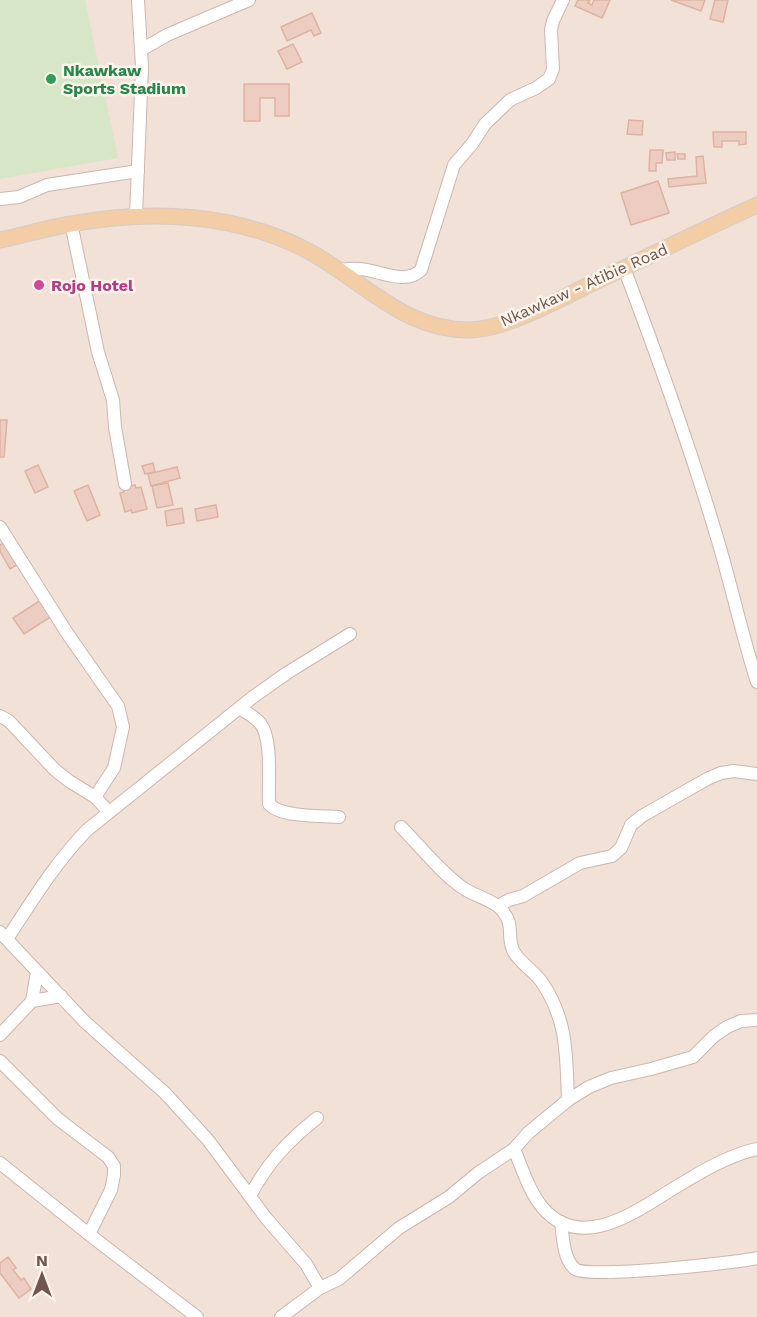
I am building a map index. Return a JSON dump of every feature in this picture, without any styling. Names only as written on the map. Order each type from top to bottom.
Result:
[{"type":"main road","name":"Nkawkaw - Atibie Road","points":[[0,240],[71,224],[136,216],[181,216],[235,225],[285,241],[340,270],[374,297],[411,318],[438,326],[471,330],[518,317],[757,205]]},
{"type":"street","points":[[136,216],[141,50],[138,0]]},
{"type":"street","points":[[141,50],[167,35],[249,0]]},
{"type":"street","points":[[340,270],[358,268],[399,277],[416,275],[421,270],[454,165],[485,124],[510,100],[549,79],[553,69],[551,30],[563,0]]},
{"type":"street","points":[[0,199],[19,197],[47,184],[138,171]]},
{"type":"street","points":[[71,224],[98,352],[113,400],[115,427],[126,484]]},
{"type":"street","points":[[624,268],[697,475],[757,682]]},
{"type":"street","points":[[0,527],[118,706],[123,728],[114,768],[95,797]]},
{"type":"street","points":[[320,1288],[306,1264],[266,1218],[208,1140],[165,1093],[85,1022],[3,935],[67,851],[87,830],[184,751],[287,673],[350,634]]},
{"type":"street","points":[[241,709],[261,724],[266,736],[269,804],[273,808],[288,813],[339,817]]},
{"type":"street","points":[[0,716],[9,720],[62,776],[95,797],[110,812]]},
{"type":"street","points":[[498,906],[523,896],[580,863],[612,856],[621,848],[631,825],[642,816],[707,779],[734,771],[757,774]]},
{"type":"street","points":[[401,827],[463,888],[498,906],[508,920],[515,954],[541,981],[562,1024],[568,1100]]},
{"type":"street","points":[[0,1035],[32,1001],[37,972]]},
{"type":"street","points":[[32,1001],[61,996]]},
{"type":"street","points":[[281,1317],[320,1288],[339,1279],[399,1228],[448,1197],[514,1149],[536,1125],[568,1100],[589,1087],[611,1078],[693,1057],[714,1036],[727,1027],[741,1021],[757,1020]]},
{"type":"street","points":[[0,1061],[58,1119],[108,1157],[114,1167],[111,1190],[89,1234]]},
{"type":"street","points":[[250,1196],[263,1172],[280,1150],[317,1118]]},
{"type":"street","points":[[514,1149],[532,1190],[542,1206],[561,1222],[574,1227],[592,1228],[631,1215],[715,1165],[757,1149]]},
{"type":"street","points":[[0,1162],[197,1317]]},
{"type":"street","points":[[561,1222],[569,1263],[578,1271],[590,1273],[661,1268],[739,1262],[757,1258]]},
{"type":"shaded area","points":[[0,0],[757,0],[757,1317],[0,1317]]},
{"type":"green space","name":"Nkawkaw Sports Stadium","points":[[0,0],[85,0],[118,158],[0,179]]},
{"type":"building","points":[[578,0],[590,0],[588,3],[592,5],[594,0],[610,0],[602,18],[575,6]]},
{"type":"building","points":[[671,0],[705,0],[701,11]]},
{"type":"building","points":[[715,0],[728,0],[723,22],[710,19]]},
{"type":"building","points":[[312,13],[321,33],[314,36],[311,30],[287,41],[281,27]]},
{"type":"building","points":[[293,44],[302,62],[287,69],[278,51]]},
{"type":"building","points":[[244,84],[289,84],[289,116],[275,116],[275,98],[260,98],[260,121],[244,121]]},
{"type":"building","points":[[629,120],[643,121],[642,135],[627,134]]},
{"type":"building","points":[[713,132],[746,132],[746,144],[739,145],[739,141],[722,141],[722,147],[714,147]]},
{"type":"building","points":[[650,150],[663,150],[662,163],[656,163],[656,171],[649,171]]},
{"type":"building","points":[[675,152],[675,160],[667,160],[666,153]]},
{"type":"building","points":[[677,154],[685,154],[685,159],[678,159]]},
{"type":"building","points":[[703,156],[706,183],[669,187],[668,179],[697,176],[696,157]]},
{"type":"building","points":[[658,181],[669,213],[631,225],[621,193]]},
{"type":"building","points":[[0,420],[7,420],[4,457],[0,457]]},
{"type":"building","points":[[153,463],[155,472],[145,474],[142,466]]},
{"type":"building","points":[[38,465],[48,487],[35,493],[25,471]]},
{"type":"building","points":[[177,467],[180,478],[151,486],[148,474]]},
{"type":"building","points":[[168,483],[173,505],[157,508],[152,486]]},
{"type":"building","points":[[88,485],[100,515],[87,521],[74,491]]},
{"type":"building","points":[[135,485],[136,488],[141,487],[147,509],[132,513],[131,510],[125,512],[120,493],[124,492],[123,488]]},
{"type":"building","points":[[216,505],[218,517],[197,521],[195,509]]},
{"type":"building","points":[[182,508],[184,523],[167,526],[165,511]]},
{"type":"building","points":[[8,541],[20,563],[10,569],[0,551],[0,545]]},
{"type":"building","points":[[44,598],[55,614],[24,634],[13,618]]},
{"type":"building","points":[[8,1257],[16,1268],[13,1270],[21,1280],[24,1278],[31,1289],[19,1298],[0,1273],[0,1263]]},
{"type":"place","name":"Nkawkaw Sports Stadium","points":[[51,79]]},
{"type":"place","name":"Rojo Hotel","points":[[39,285]]}]
